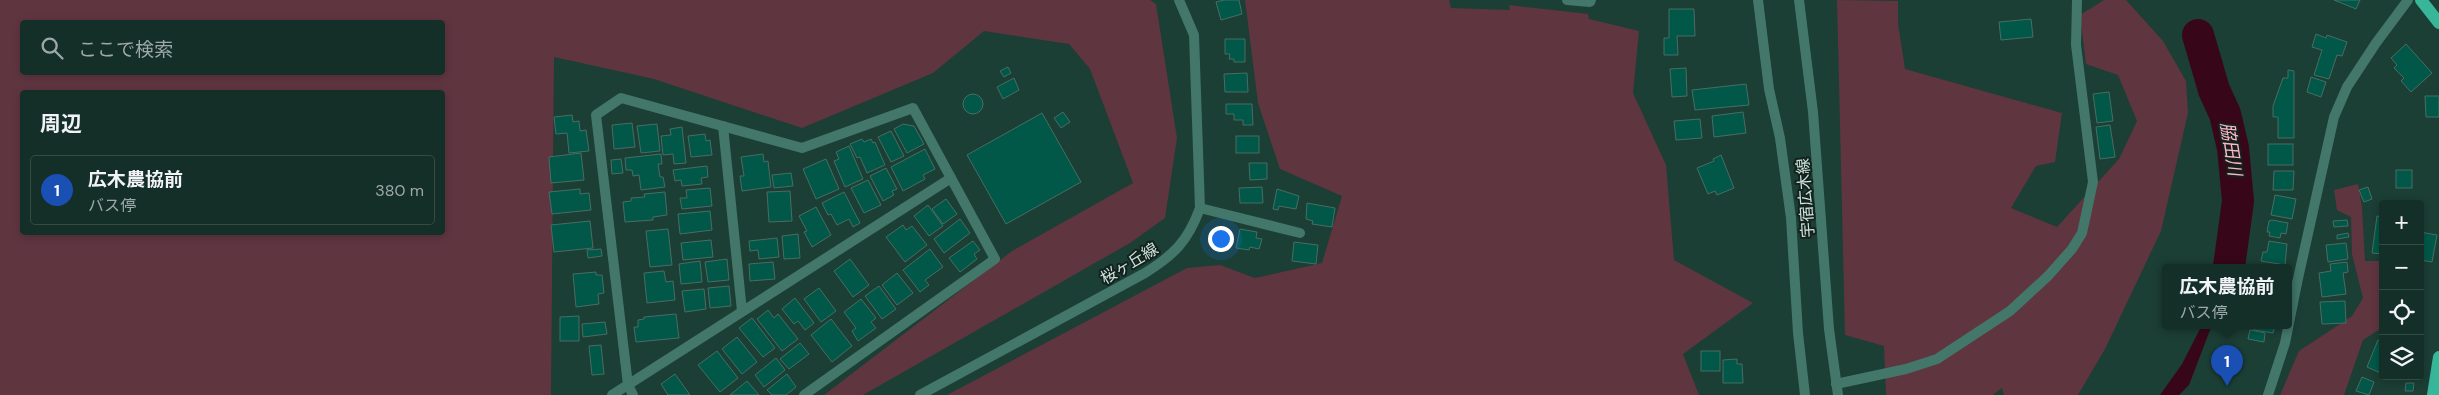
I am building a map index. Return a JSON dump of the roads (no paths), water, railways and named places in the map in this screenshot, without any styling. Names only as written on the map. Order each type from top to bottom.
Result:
[{"type":"main road","points":[[2421,0],[2439,23]]},
{"type":"main road","points":[[2433,395],[2439,357]]},
{"type":"street","name":"桜ヶ丘線","points":[[920,395],[1162,263],[1178,249],[1192,230],[1200,208],[1194,36],[1179,0]]},
{"type":"street","points":[[1567,0],[1590,2],[1590,0]]},
{"type":"street","points":[[1758,0],[1769,89],[1780,138],[1790,218],[1798,333],[1805,395]]},
{"type":"street","name":"宇宿広木線","points":[[1799,0],[1813,112],[1828,329],[1838,395]]},
{"type":"street","points":[[1836,384],[1906,369],[1937,359],[2010,311],[2048,276],[2072,249],[2082,233],[2092,182],[2076,45],[2077,0]]},
{"type":"street","points":[[2292,308],[2334,117],[2347,88],[2376,43],[2408,0]]},
{"type":"street","points":[[634,395],[628,385],[596,115],[621,98],[802,148],[913,108],[995,258],[804,395]]},
{"type":"street","points":[[723,126],[742,311]]},
{"type":"street","points":[[612,395],[951,178]]},
{"type":"street","points":[[1200,208],[1300,233]]},
{"type":"street","points":[[2268,395],[2288,329]]},
{"type":"waterway","name":"脇田川","points":[[2198,35],[2214,90],[2225,114],[2233,148],[2238,201],[2229,264]]},
{"type":"place","name":"広木農協前","points":[[2227,386]]}]
